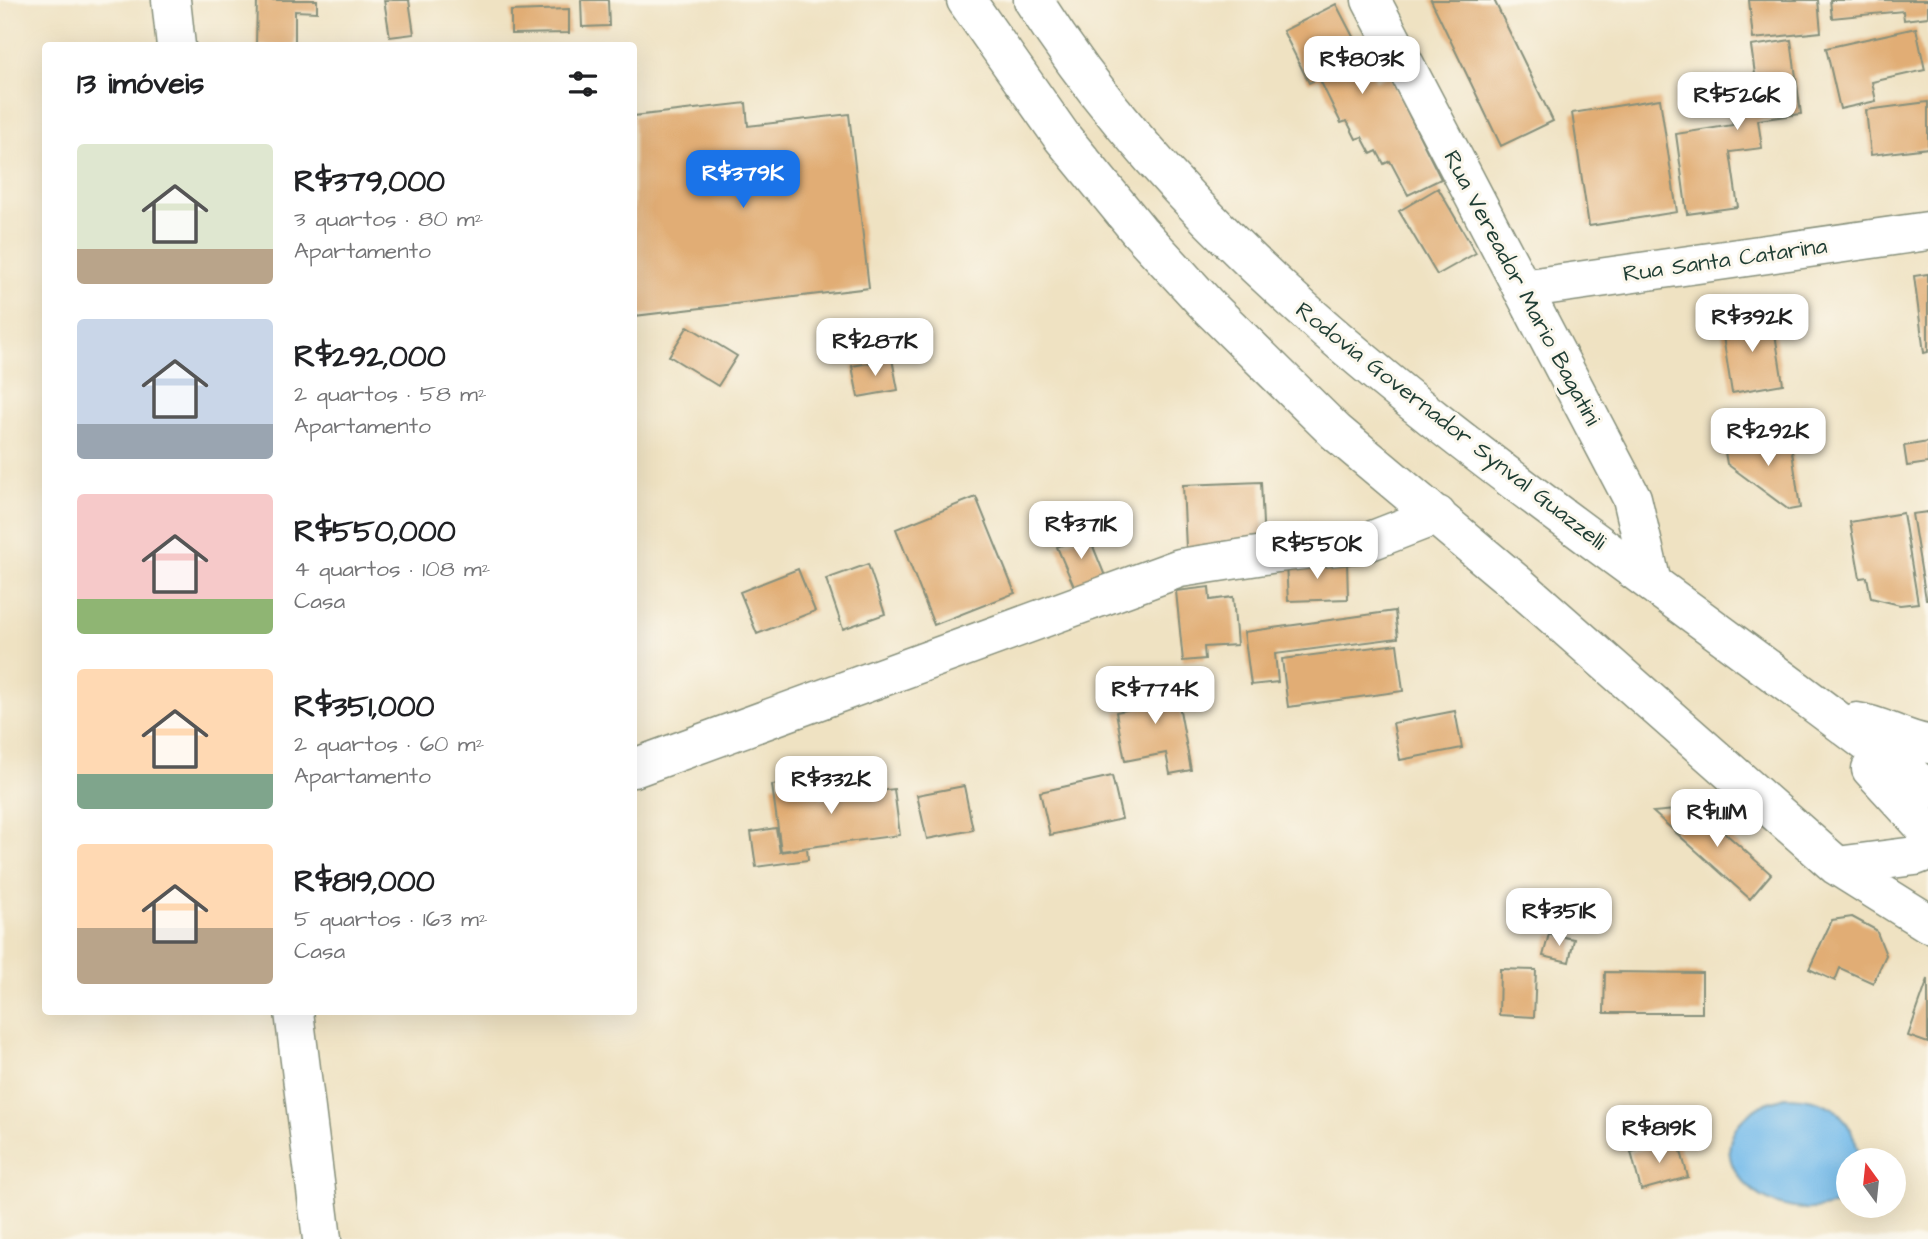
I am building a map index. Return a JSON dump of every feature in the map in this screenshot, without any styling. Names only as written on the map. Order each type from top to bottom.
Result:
[{"type":"street","points":[[171,0],[176,42]]},
{"type":"street","points":[[966,0],[1062,137],[1139,231],[1207,305],[1336,432],[1437,515],[1837,866],[1928,923]]},
{"type":"street","name":"Rodovia Governador Synval Guazzelli","points":[[1033,0],[1051,29],[1121,120],[1182,191],[1267,278],[1366,363],[1502,472],[1928,789]]},
{"type":"street","name":"Rua Vereador Mario Bagatini","points":[[1371,0],[1632,498],[1652,583]]},
{"type":"street","name":"Rua Santa Catarina","points":[[1522,289],[1928,231]]},
{"type":"street","points":[[637,767],[1180,568],[1364,543],[1437,515]]},
{"type":"street","points":[[1836,719],[1873,724],[1913,742],[1928,744]]},
{"type":"street","points":[[1836,719],[1878,778],[1928,831]]},
{"type":"street","points":[[1837,866],[1915,856],[1928,851]]},
{"type":"street","points":[[294,1015],[322,1239]]},
{"type":"water","points":[[1785,1097],[1815,1100],[1836,1111],[1844,1120],[1857,1148],[1836,1148],[1836,1203],[1819,1208],[1791,1208],[1766,1199],[1745,1184],[1733,1165],[1730,1144],[1740,1123],[1764,1104]]},
{"type":"building","points":[[257,0],[317,0],[317,12],[295,11],[295,42],[256,42]]},
{"type":"building","points":[[384,0],[409,0],[414,34],[390,37]]},
{"type":"building","points":[[581,0],[608,0],[609,26],[582,27]]},
{"type":"building","points":[[1431,0],[1494,0],[1553,121],[1501,146]]},
{"type":"building","points":[[1749,0],[1818,0],[1821,32],[1753,39]]},
{"type":"building","points":[[1830,0],[1928,0],[1928,17],[1904,20],[1903,11],[1832,18]]},
{"type":"building","points":[[1336,4],[1376,81],[1389,75],[1441,179],[1408,195],[1390,161],[1384,164],[1377,151],[1371,154],[1362,137],[1356,139],[1347,121],[1341,123],[1319,78],[1309,83],[1283,31]]},
{"type":"building","points":[[569,9],[569,33],[511,34],[511,11]]},
{"type":"building","points":[[1916,28],[1925,70],[1872,82],[1876,101],[1840,109],[1826,48]]},
{"type":"building","points":[[1791,40],[1801,114],[1758,120],[1762,148],[1730,152],[1738,207],[1687,214],[1676,134],[1733,125],[1730,107],[1759,102],[1751,46]]},
{"type":"building","points":[[1660,99],[1677,212],[1589,226],[1572,113]]},
{"type":"building","points":[[1928,102],[1928,148],[1871,155],[1866,110]]},
{"type":"building","points":[[746,103],[748,126],[849,114],[869,288],[637,316],[637,116]]},
{"type":"building","points":[[1438,188],[1476,253],[1437,275],[1399,211]]},
{"type":"building","points":[[1928,274],[1928,352],[1924,353],[1914,276]]},
{"type":"building","points":[[1772,315],[1783,384],[1732,393],[1721,324]]},
{"type":"building","points":[[688,326],[737,356],[718,386],[669,356]]},
{"type":"building","points":[[892,359],[898,390],[858,397],[852,366]]},
{"type":"building","points":[[1790,437],[1800,508],[1789,510],[1727,464],[1724,446]]},
{"type":"building","points":[[1928,442],[1928,463],[1907,466],[1904,446]]},
{"type":"building","points":[[1261,482],[1264,545],[1186,548],[1183,485]]},
{"type":"building","points":[[976,497],[1015,593],[934,625],[896,529]]},
{"type":"building","points":[[1928,512],[1928,599],[1926,599],[1912,514]]},
{"type":"building","points":[[1903,513],[1918,603],[1900,605],[1871,598],[1867,577],[1860,578],[1850,522]]},
{"type":"building","points":[[1088,534],[1105,576],[1075,589],[1057,547]]},
{"type":"building","points":[[1347,562],[1348,599],[1288,601],[1286,564]]},
{"type":"building","points":[[868,564],[885,614],[843,629],[826,579]]},
{"type":"building","points":[[798,569],[815,611],[757,634],[740,592]]},
{"type":"building","points":[[1209,587],[1210,600],[1233,597],[1237,645],[1204,647],[1205,659],[1183,661],[1176,591]]},
{"type":"building","points":[[1395,611],[1398,638],[1275,654],[1278,682],[1251,685],[1244,632]]},
{"type":"building","points":[[1397,644],[1403,691],[1288,707],[1282,659]]},
{"type":"building","points":[[1174,678],[1191,770],[1170,774],[1166,753],[1125,761],[1116,712],[1137,708],[1133,687]]},
{"type":"building","points":[[1455,711],[1462,748],[1400,760],[1393,723]]},
{"type":"building","points":[[1112,776],[1122,819],[1050,835],[1040,792]]},
{"type":"building","points":[[818,778],[821,798],[894,789],[900,835],[781,851],[772,785]]},
{"type":"building","points":[[964,786],[973,830],[927,839],[917,795]]},
{"type":"building","points":[[1697,808],[1771,874],[1750,899],[1653,812]]},
{"type":"building","points":[[776,828],[780,852],[807,848],[808,860],[756,867],[751,832]]},
{"type":"building","points":[[1852,917],[1876,930],[1886,955],[1873,983],[1840,968],[1835,981],[1809,969],[1832,920]]},
{"type":"building","points":[[1549,934],[1574,939],[1569,962],[1543,956]]},
{"type":"building","points":[[1500,969],[1536,970],[1534,1017],[1499,1015]]},
{"type":"building","points":[[1605,972],[1702,973],[1702,1013],[1604,1013]]},
{"type":"building","points":[[1928,979],[1928,1043],[1908,1036]]},
{"type":"building","points":[[1678,1140],[1688,1177],[1641,1190],[1631,1152]]}]
